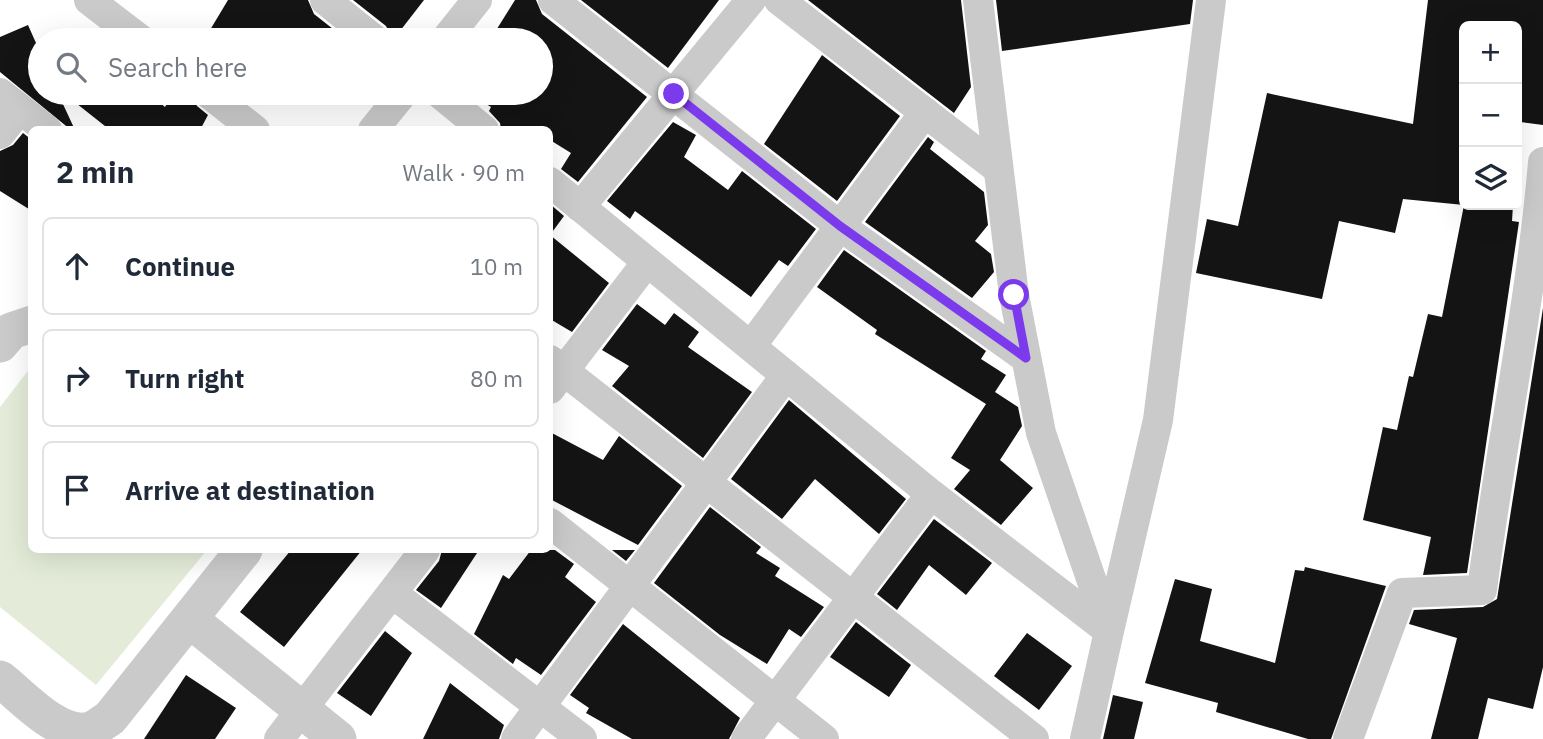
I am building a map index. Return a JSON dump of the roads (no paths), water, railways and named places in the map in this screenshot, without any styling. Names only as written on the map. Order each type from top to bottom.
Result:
[{"type":"street","points":[[89,0],[125,28]]},
{"type":"street","points":[[325,0],[360,28]]},
{"type":"street","points":[[455,28],[477,0]]},
{"type":"street","points":[[553,0],[840,226],[1026,358]]},
{"type":"street","points":[[580,207],[751,0]]},
{"type":"street","points":[[779,0],[997,168]]},
{"type":"street","points":[[978,0],[1014,295],[1041,433],[1109,631]]},
{"type":"street","points":[[1085,739],[1158,420],[1211,0]]},
{"type":"street","points":[[0,134],[10,101],[42,126]]},
{"type":"street","points":[[223,105],[250,126]]},
{"type":"street","points":[[376,126],[393,105]]},
{"type":"street","points":[[454,105],[479,126]]},
{"type":"street","points":[[751,346],[925,112]]},
{"type":"street","points":[[1348,739],[1402,593],[1482,590],[1494,497],[1537,232],[1543,162]]},
{"type":"street","points":[[553,184],[931,494],[1109,631]]},
{"type":"street","points":[[647,262],[554,373],[706,483],[1034,739]]},
{"type":"street","points":[[0,344],[11,331],[28,325]]},
{"type":"street","points":[[516,739],[786,375]]},
{"type":"street","points":[[746,739],[931,494]]},
{"type":"street","points":[[553,525],[824,739]]},
{"type":"street","points":[[0,679],[56,723],[86,735],[110,718],[242,553]]},
{"type":"street","points":[[279,739],[423,553]]},
{"type":"street","points":[[392,593],[582,739]]},
{"type":"street","points":[[189,620],[338,739]]}]
